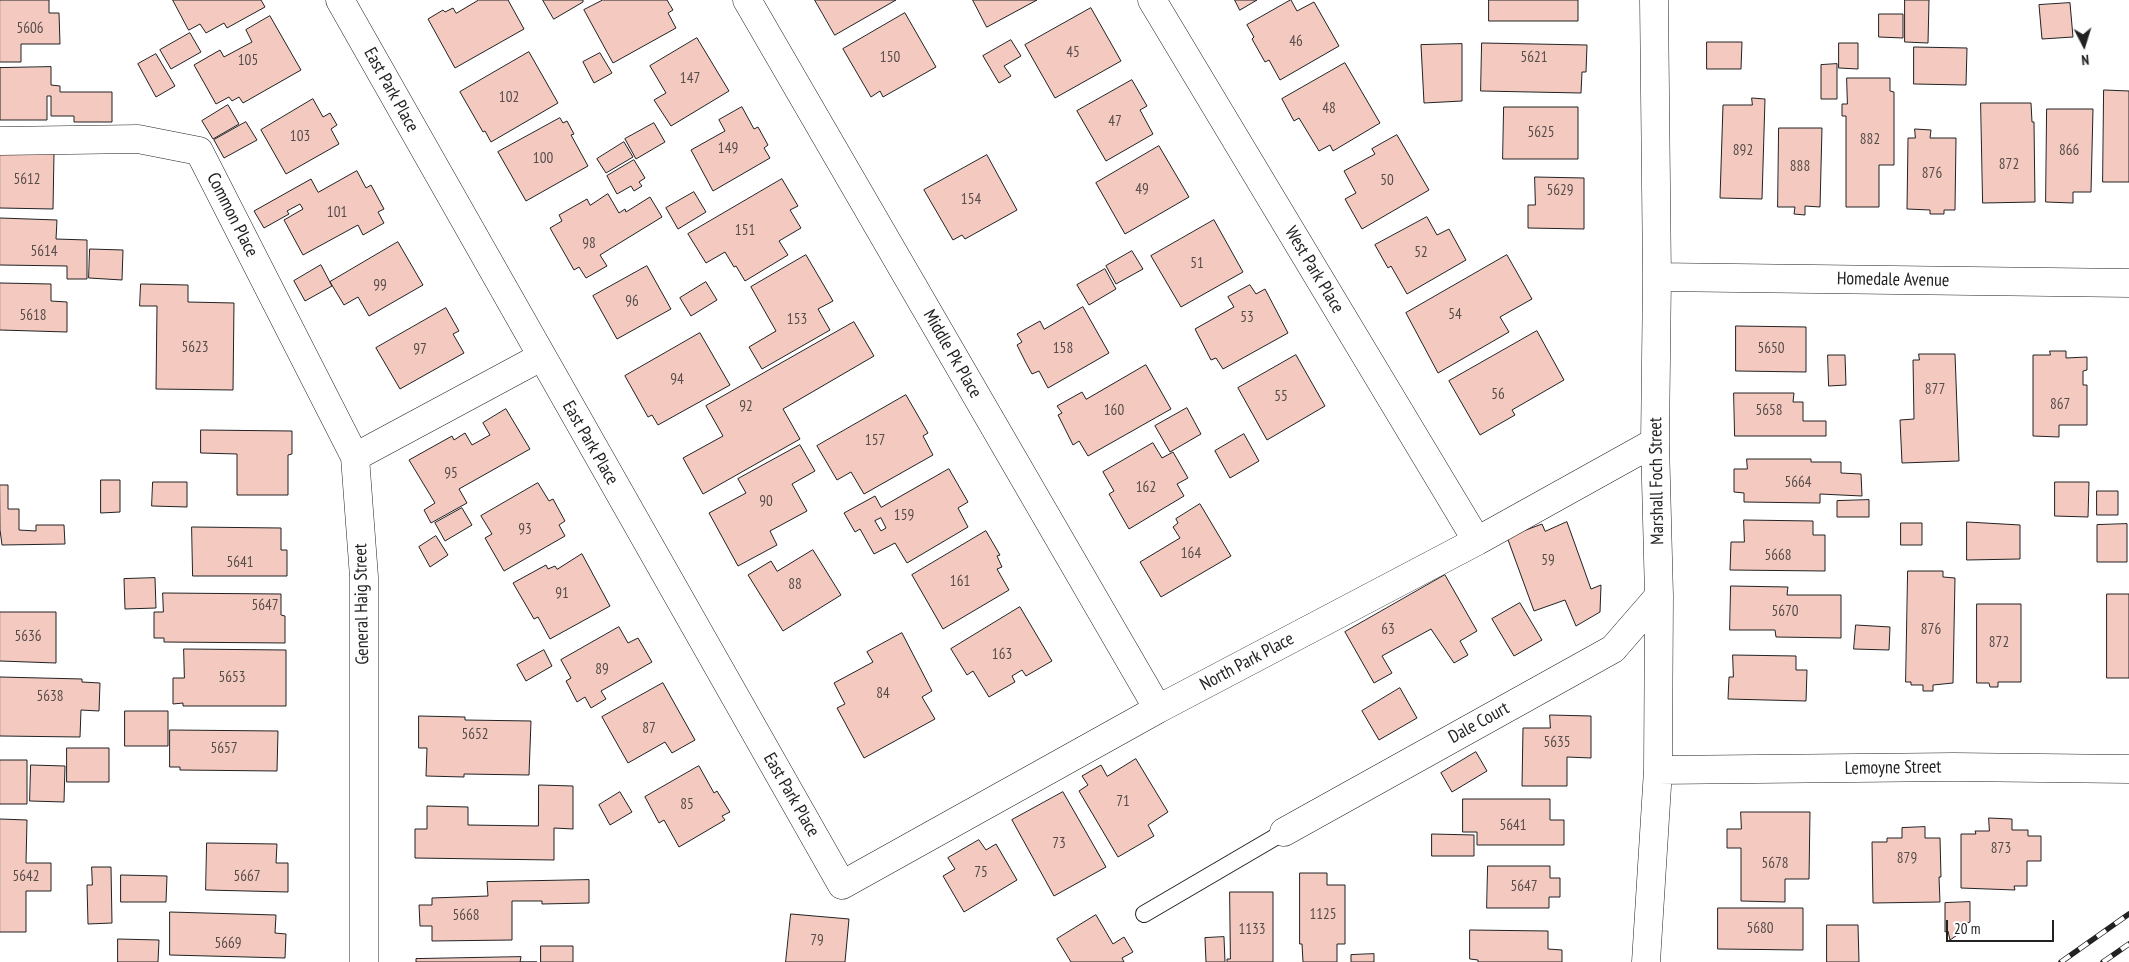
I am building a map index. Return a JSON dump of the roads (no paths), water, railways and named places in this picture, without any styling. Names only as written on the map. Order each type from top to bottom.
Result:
[{"type":"street","name":"East Park Place","points":[[340,0],[842,885]]},
{"type":"street","name":"Middle Pk Place","points":[[747,0],[1158,709]]},
{"type":"street","name":"West Park Place","points":[[1152,0],[1477,541]]},
{"type":"street","name":"Marshall Foch Street","points":[[1646,962],[1658,770],[1659,596],[1655,442],[1657,277],[1654,0]]},
{"type":"street","name":"Common Place","points":[[0,141],[138,139],[199,151],[355,457]]},
{"type":"street","name":"Homedale Avenue","points":[[1657,277],[2129,284]]},
{"type":"street","points":[[355,457],[541,357]]},
{"type":"street","name":"North Park Place","points":[[842,885],[1158,709],[1477,541],[1655,442]]},
{"type":"street","name":"General Haig Street","points":[[355,457],[364,577],[364,962]]},
{"type":"street","name":"Dale Court","points":[[1284,832],[1613,649],[1659,596]]},
{"type":"street","name":"Lemoyne Street","points":[[1658,770],[1944,767],[2129,769]]},
{"type":"lane","points":[[1144,914],[1284,832]]},
{"type":"railway","points":[[2061,962],[2129,914]]},
{"type":"railway","points":[[2103,962],[2129,944]]}]
